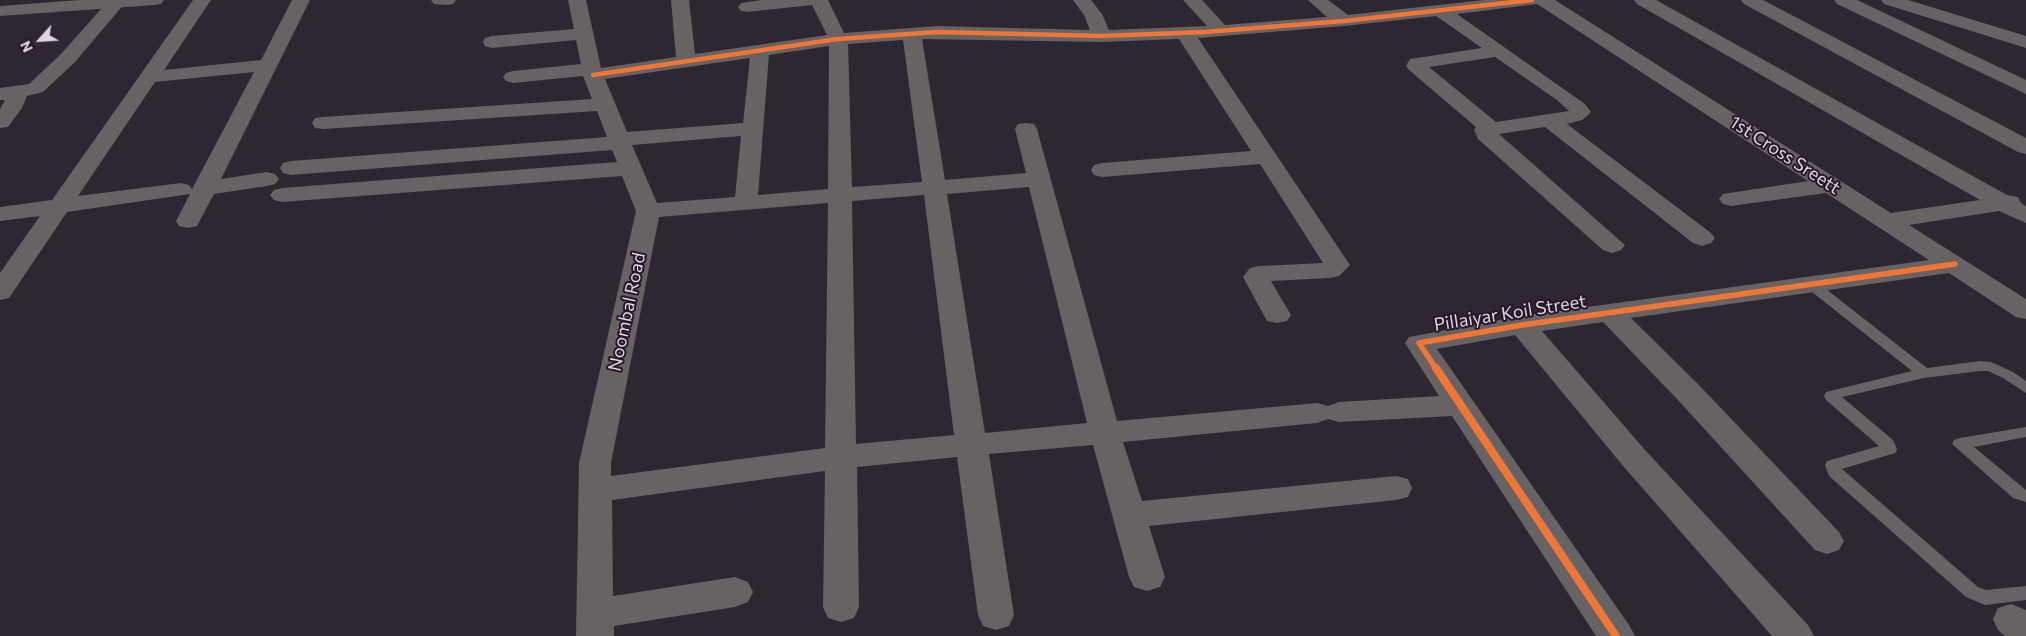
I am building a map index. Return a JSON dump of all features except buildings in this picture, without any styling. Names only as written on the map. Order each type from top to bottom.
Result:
[{"type":"street","points":[[0,11],[155,0]]},
{"type":"street","points":[[0,292],[202,0]]},
{"type":"street","points":[[188,221],[301,0]]},
{"type":"street","points":[[440,0],[447,0]]},
{"type":"street","points":[[577,0],[593,72],[604,104],[648,211],[1039,179]]},
{"type":"street","points":[[680,0],[686,62]]},
{"type":"street","points":[[747,7],[810,0]]},
{"type":"street","points":[[820,0],[838,39],[840,65],[841,608]]},
{"type":"street","points":[[1082,0],[1093,14],[1102,36]]},
{"type":"street","points":[[1192,0],[1221,31]]},
{"type":"street","points":[[1317,0],[1344,21]]},
{"type":"street","points":[[1412,0],[1436,12],[1499,51],[1564,96],[1580,112],[1575,116],[1485,130],[1486,134],[1612,245]]},
{"type":"street","points":[[513,77],[593,72],[686,62],[838,39],[937,32],[1102,36],[1221,31],[1436,12],[1524,0]]},
{"type":"street","name":"1st Cross Sreett","points":[[1544,0],[2026,311]]},
{"type":"street","points":[[1643,0],[2015,202],[2026,216]]},
{"type":"street","points":[[1750,0],[2026,148]]},
{"type":"street","points":[[1843,0],[2026,88]]},
{"type":"street","points":[[1890,0],[2026,42]]},
{"type":"street","points":[[0,122],[12,108],[10,93],[36,88],[68,58],[116,3]]},
{"type":"street","points":[[1185,33],[1337,265],[1330,270],[1259,274],[1256,277],[1277,315]]},
{"type":"street","points":[[492,42],[584,34]]},
{"type":"street","points":[[912,34],[996,614]]},
{"type":"street","points":[[746,202],[760,50]]},
{"type":"street","points":[[1490,128],[1416,66],[1417,63],[1499,51]]},
{"type":"street","points":[[149,77],[267,65]]},
{"type":"street","points":[[323,124],[604,104]]},
{"type":"street","points":[[1548,120],[1702,238]]},
{"type":"street","points":[[205,188],[275,187],[623,150],[752,129]]},
{"type":"street","points":[[1026,129],[1105,432],[1147,577]]},
{"type":"street","points":[[291,168],[623,150]]},
{"type":"street","points":[[1102,170],[1266,157]]},
{"type":"street","points":[[1731,199],[1831,185]]},
{"type":"street","points":[[0,214],[181,190]]},
{"type":"street","points":[[1888,221],[2015,202]]},
{"type":"street","name":"Noombal Road","points":[[595,625],[595,463],[648,211]]},
{"type":"street","name":"Pillaiyar Koil Street","points":[[1616,636],[1419,343],[1522,325],[1955,264]]},
{"type":"street","points":[[1610,313],[1688,392],[1827,541]]},
{"type":"street","points":[[1522,325],[1635,459],[1795,636]]},
{"type":"street","points":[[595,490],[840,457],[971,444],[1328,412],[1461,405]]},
{"type":"street","points":[[1129,515],[1396,488]]},
{"type":"street","points":[[595,625],[736,592]]},
{"type":"lane","points":[[1812,285],[1924,373]]},
{"type":"lane","points":[[2021,615],[1972,592],[1835,472],[1833,465],[1889,449],[1887,444],[1831,396],[1924,373],[1980,366],[1991,367],[2008,375],[2026,388]]},
{"type":"lane","points":[[2026,432],[1960,444],[2019,494],[2026,496]]},
{"type":"cycle path","points":[[593,75],[838,39],[937,32],[1102,36],[1205,32],[1344,21],[1532,0]]},
{"type":"cycle path","points":[[1616,636],[1419,343],[1522,325],[1955,264]]}]
